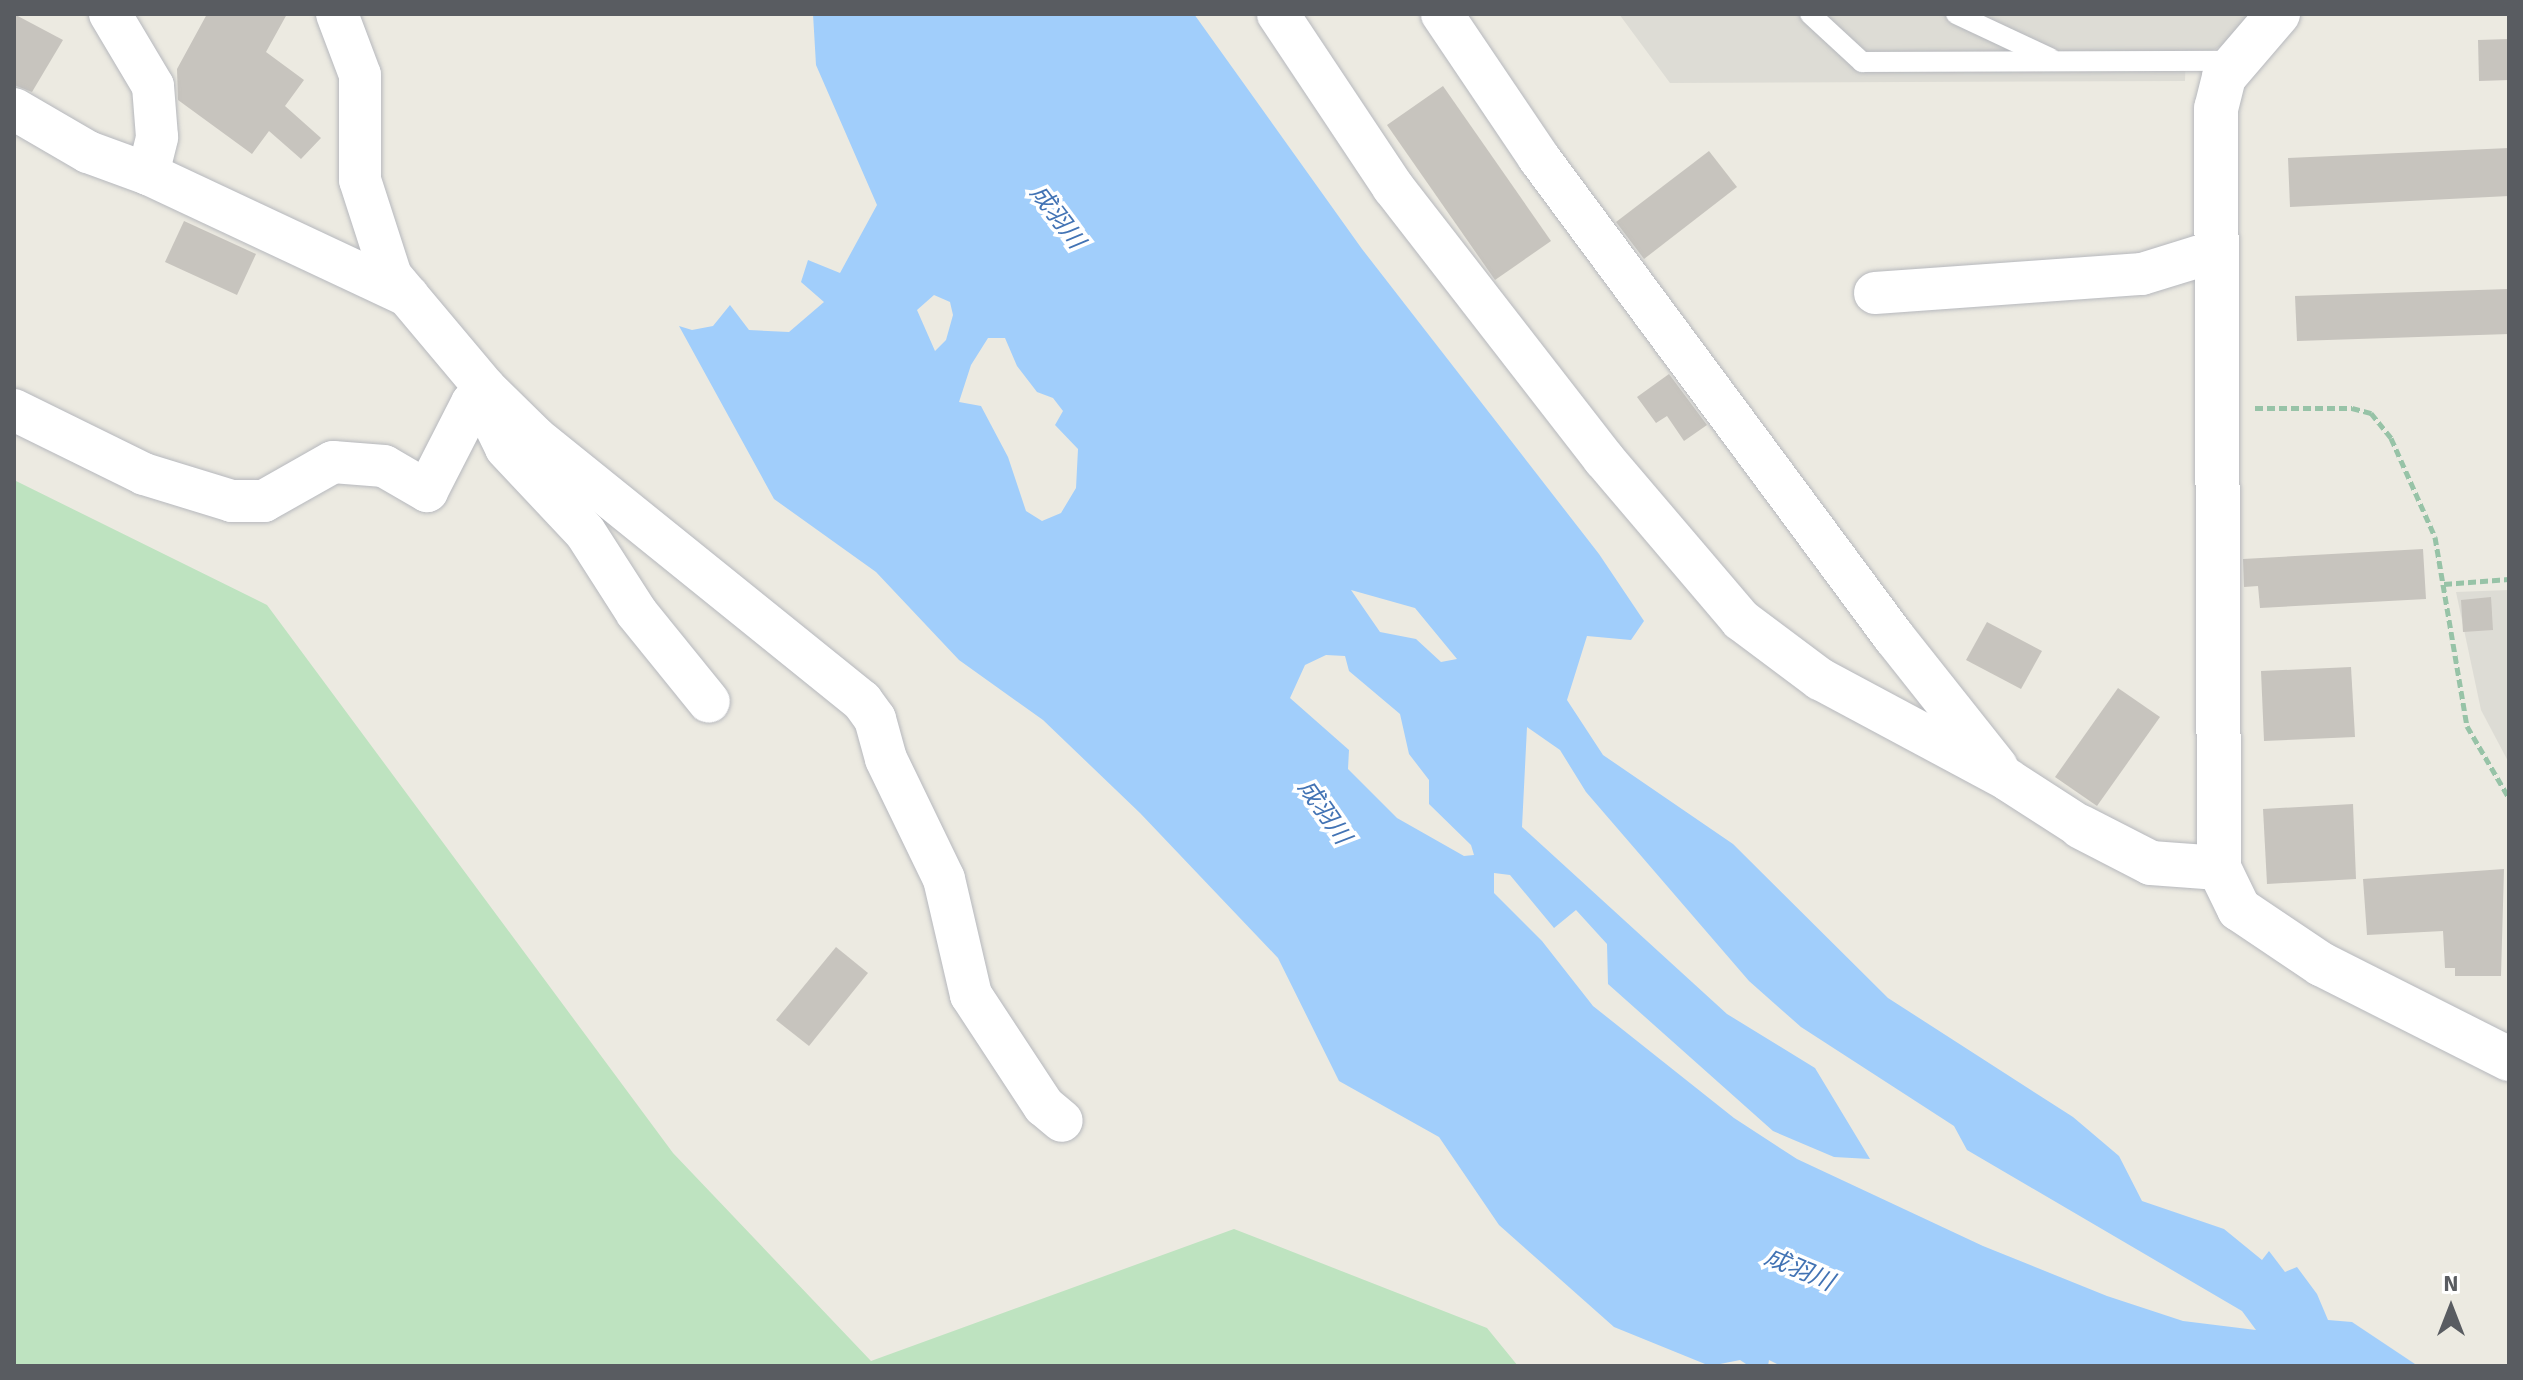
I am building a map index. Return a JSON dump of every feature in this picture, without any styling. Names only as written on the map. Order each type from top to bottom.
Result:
[{"type":"street","points":[[110,14],[153,86],[157,137],[148,174]]},
{"type":"street","points":[[337,14],[360,75],[362,192],[391,276],[485,388],[536,438],[862,701],[875,719],[886,759],[944,879],[971,995],[1044,1106],[1062,1121]]},
{"type":"street","points":[[1278,14],[1393,187],[1604,459],[1741,620],[1820,679],[2008,780],[2081,827],[2151,863],[2219,868]]},
{"type":"street","points":[[1442,14],[1558,184],[1894,637],[2008,780]]},
{"type":"street","points":[[2278,14],[2224,77],[2216,108],[2213,252],[2219,868],[2239,909],[2321,964],[2509,1059]]},
{"type":"street","points":[[14,109],[88,152],[148,174],[408,296]]},
{"type":"street","points":[[1875,293],[2142,274],[2213,252]]},
{"type":"street","points":[[14,410],[144,474],[232,501],[264,501],[333,462],[384,466],[427,491],[472,403],[485,388]]},
{"type":"street","points":[[485,388],[488,411],[506,448],[585,532],[637,613],[709,702]]},
{"type":"lane","points":[[1810,14],[1862,62],[2239,61]]},
{"type":"lane","points":[[1956,14],[2057,62]]},
{"type":"path","points":[[2214,407],[2352,408],[2371,413],[2391,438],[2435,537],[2467,726],[2509,798]]},
{"type":"path","points":[[2444,584],[2509,579]]},
{"type":"shaded area","points":[[1619,14],[2262,14],[2251,30],[2206,54],[2186,54],[2185,81],[1670,83]]},
{"type":"shaded area","points":[[2509,590],[2509,763],[2481,710],[2456,592]]},
{"type":"green space","points":[[14,480],[267,605],[673,1153],[871,1361],[1234,1229],[1487,1328],[1518,1366],[14,1366]]},
{"type":"water","name":"成羽川","points":[[813,14],[1194,14],[1362,249],[1599,554],[1644,621],[1631,640],[1587,636],[1567,700],[1603,755],[1733,844],[1888,998],[2073,1117],[2119,1156],[2142,1201],[2224,1229],[2262,1260],[2269,1251],[2285,1272],[2297,1267],[2317,1294],[2328,1320],[2352,1322],[2418,1366],[1781,1366],[1769,1360],[1768,1366],[1749,1366],[1740,1360],[1710,1366],[1614,1327],[1499,1225],[1439,1137],[1339,1081],[1278,958],[1140,813],[1043,720],[959,660],[876,572],[774,499],[679,326],[692,330],[713,326],[730,305],[749,330],[789,332],[824,302],[801,282],[808,260],[840,273],[877,205],[816,65]],"holes":[[[934,295],[950,302],[953,315],[946,340],[935,351],[917,310]],[[988,338],[1005,338],[1017,366],[1037,392],[1053,398],[1063,411],[1055,425],[1078,449],[1076,488],[1061,513],[1042,521],[1026,511],[1008,457],[981,406],[959,402],[971,365]],[[1351,590],[1415,608],[1457,659],[1441,662],[1416,639],[1380,632]],[[1326,655],[1345,656],[1349,671],[1400,714],[1409,754],[1429,780],[1429,804],[1471,845],[1474,855],[1464,856],[1397,818],[1348,769],[1349,750],[1290,698],[1305,665]],[[1527,727],[1560,750],[1586,792],[1749,981],[1801,1027],[1954,1126],[1967,1150],[2242,1311],[2256,1330],[2183,1321],[2107,1296],[1983,1246],[1797,1159],[1734,1118],[1593,1006],[1542,941],[1494,893],[1494,873],[1510,875],[1554,928],[1576,910],[1607,944],[1608,984],[1773,1131],[1834,1157],[1870,1159],[1815,1068],[1727,1014],[1522,827]]]},
{"type":"building","points":[[14,14],[63,40],[32,92],[14,85]]},
{"type":"building","points":[[207,14],[287,14],[266,52],[304,80],[285,106],[321,138],[301,159],[269,131],[252,154],[178,100],[177,69]]},
{"type":"building","points":[[2509,39],[2509,80],[2479,81],[2478,40]]},
{"type":"building","points":[[1443,86],[1551,241],[1495,280],[1387,125]]},
{"type":"building","points":[[2509,148],[2509,196],[2290,207],[2288,158]]},
{"type":"building","points":[[1709,151],[1737,187],[1644,259],[1616,222]]},
{"type":"building","points":[[184,221],[256,254],[237,295],[165,262]]},
{"type":"building","points":[[2509,289],[2509,334],[2297,341],[2295,296]]},
{"type":"building","points":[[1669,374],[1707,425],[1684,441],[1667,416],[1656,423],[1637,397]]},
{"type":"building","points":[[2423,549],[2426,599],[2260,608],[2258,586],[2244,587],[2243,559]]},
{"type":"building","points":[[2491,597],[2493,630],[2463,632],[2461,600]]},
{"type":"building","points":[[1987,622],[2042,651],[2021,689],[1966,660]]},
{"type":"building","points":[[2351,667],[2355,737],[2264,741],[2261,671]]},
{"type":"building","points":[[2118,688],[2160,717],[2097,806],[2055,777]]},
{"type":"building","points":[[2353,804],[2356,879],[2267,884],[2263,809]]},
{"type":"building","points":[[2504,869],[2501,976],[2455,976],[2455,968],[2445,968],[2443,931],[2367,935],[2363,879]]},
{"type":"building","points":[[836,947],[868,973],[809,1046],[776,1020]]}]
